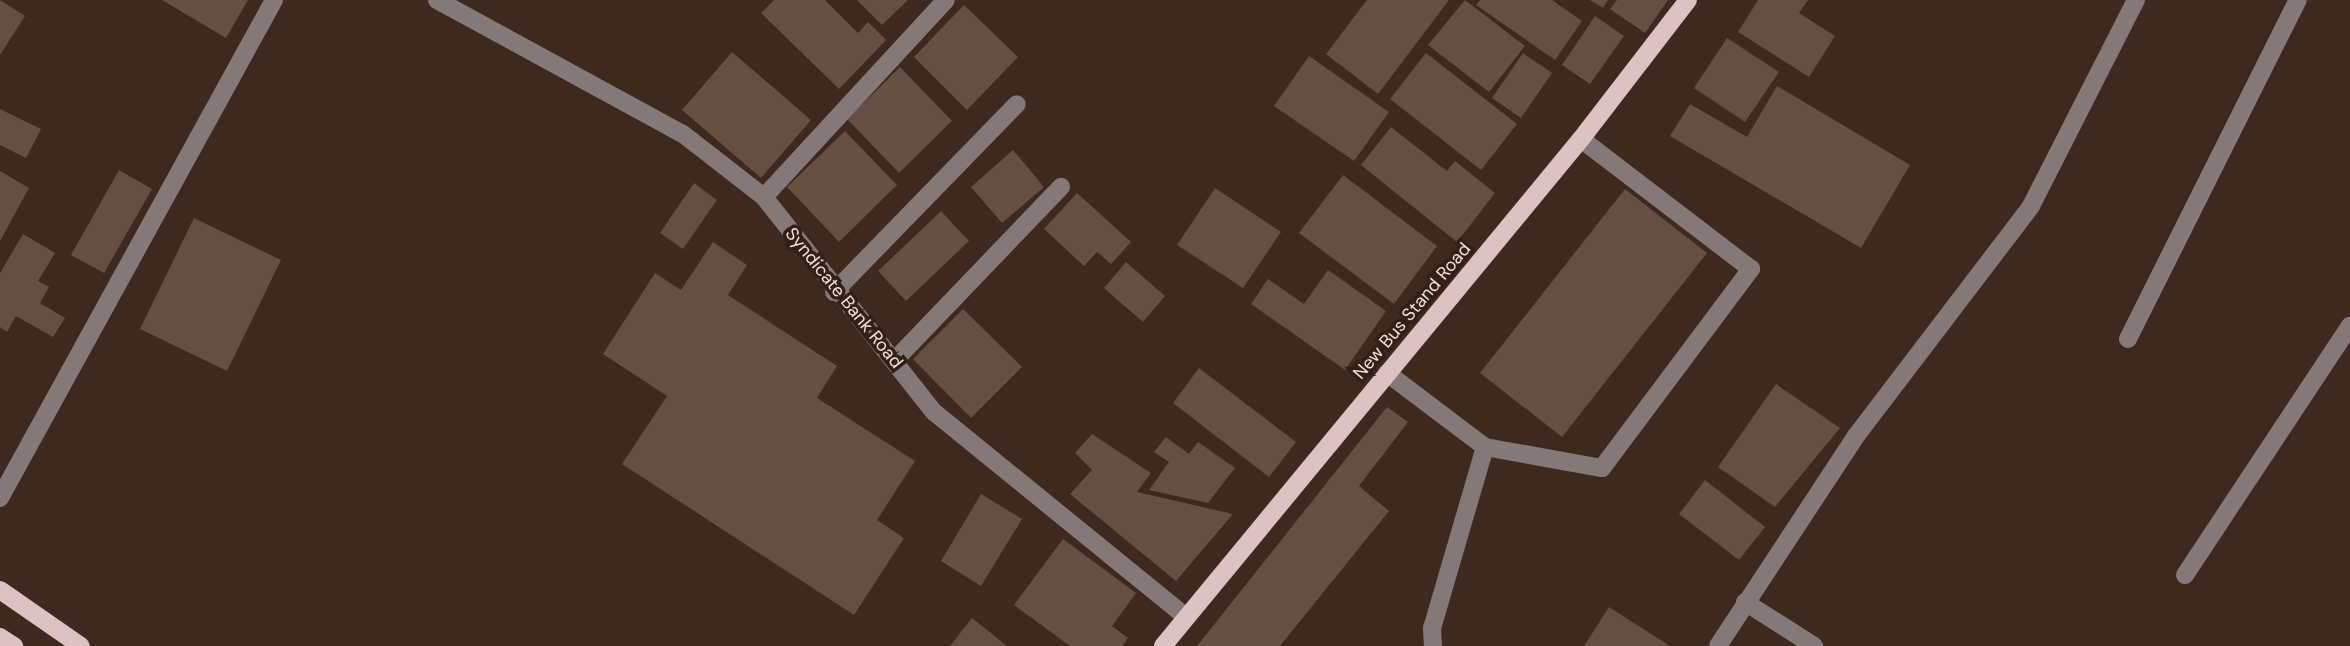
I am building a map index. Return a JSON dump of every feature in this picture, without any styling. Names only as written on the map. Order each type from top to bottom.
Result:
[{"type":"main road","name":"New Bus Stand Road","points":[[1163,646],[1581,139],[1688,0]]},
{"type":"main road","points":[[0,590],[81,646]]},
{"type":"main road","points":[[0,637],[14,646]]},
{"type":"street","points":[[0,498],[274,0]]},
{"type":"street","name":"Syndicate Bank Road","points":[[437,0],[683,134],[764,198],[834,292],[895,360],[934,412],[1186,617]]},
{"type":"street","points":[[764,198],[946,0]]},
{"type":"street","points":[[1718,646],[1856,436],[2031,206],[2136,0]]},
{"type":"street","points":[[2128,340],[2298,0]]},
{"type":"street","points":[[834,292],[1017,104]]},
{"type":"street","points":[[1387,373],[1485,446],[1602,468],[1751,269],[1581,139]]},
{"type":"street","points":[[895,360],[1061,187]]},
{"type":"street","points":[[2185,575],[2350,326]]},
{"type":"street","points":[[1433,646],[1432,628],[1485,446]]},
{"type":"street","points":[[1745,602],[1814,646]]},
{"type":"building","points":[[0,0],[25,16],[0,55]]},
{"type":"building","points":[[162,0],[248,0],[226,38]]},
{"type":"building","points":[[774,0],[825,0],[858,33],[868,22],[886,40],[839,89],[761,13]]},
{"type":"building","points":[[857,0],[908,0],[882,25]]},
{"type":"building","points":[[1367,0],[1449,0],[1378,94],[1326,54]]},
{"type":"building","points":[[1465,0],[1525,46],[1489,92],[1428,45]]},
{"type":"building","points":[[1480,0],[1552,0],[1582,21],[1555,60],[1476,5]]},
{"type":"building","points":[[1590,0],[1608,0],[1603,8]]},
{"type":"building","points":[[1617,0],[1668,0],[1645,33],[1610,9]]},
{"type":"building","points":[[1758,0],[1808,0],[1799,13],[1835,36],[1809,77],[1738,32]]},
{"type":"building","points":[[964,5],[1018,57],[967,110],[914,57]]},
{"type":"building","points":[[1595,16],[1624,36],[1590,84],[1562,65]]},
{"type":"building","points":[[1727,38],[1779,72],[1745,122],[1694,88]]},
{"type":"building","points":[[732,52],[811,120],[761,178],[682,110]]},
{"type":"building","points":[[1426,53],[1517,124],[1481,170],[1390,99]]},
{"type":"building","points":[[1523,53],[1552,73],[1521,118],[1492,98]]},
{"type":"building","points":[[1309,56],[1389,112],[1354,161],[1274,106]]},
{"type":"building","points":[[900,67],[952,121],[899,173],[847,119]]},
{"type":"building","points":[[1777,86],[1910,165],[1861,248],[1670,136],[1690,104],[1747,137]]},
{"type":"building","points":[[0,109],[41,129],[26,158],[0,145]]},
{"type":"building","points":[[1391,127],[1447,171],[1455,161],[1495,193],[1457,242],[1361,165]]},
{"type":"building","points":[[845,131],[897,185],[839,242],[787,187]]},
{"type":"building","points":[[1013,150],[1044,187],[1002,223],[971,187]]},
{"type":"building","points":[[119,170],[152,189],[104,273],[71,255]]},
{"type":"building","points":[[0,171],[29,188],[0,241]]},
{"type":"building","points":[[1343,175],[1437,246],[1394,304],[1299,233]]},
{"type":"building","points":[[694,183],[717,200],[683,249],[660,233]]},
{"type":"building","points":[[1215,188],[1281,232],[1243,288],[1177,245]]},
{"type":"building","points":[[1625,189],[1707,253],[1562,437],[1480,373]]},
{"type":"building","points":[[1077,193],[1131,242],[1111,264],[1097,252],[1084,266],[1044,229]]},
{"type":"building","points":[[941,211],[969,241],[906,301],[878,271]]},
{"type":"building","points":[[194,218],[281,260],[227,371],[140,329]]},
{"type":"building","points":[[23,234],[55,253],[38,281],[49,287],[40,303],[65,318],[53,337],[16,316],[7,332],[0,327],[0,273]]},
{"type":"building","points":[[713,242],[747,265],[728,295],[837,366],[817,398],[915,461],[877,520],[904,538],[854,615],[622,464],[667,396],[603,354],[655,273],[681,290]]},
{"type":"building","points":[[1126,262],[1165,296],[1143,322],[1104,288]]},
{"type":"building","points":[[1328,270],[1386,311],[1345,370],[1251,304],[1268,279],[1304,304]]},
{"type":"building","points":[[963,309],[1022,367],[971,418],[913,359]]},
{"type":"building","points":[[1199,368],[1296,442],[1269,477],[1173,403]]},
{"type":"building","points":[[1776,384],[1840,428],[1775,507],[1718,467]]},
{"type":"building","points":[[1387,407],[1408,422],[1359,486],[1389,511],[1280,646],[1197,646]]},
{"type":"building","points":[[1092,434],[1151,473],[1137,492],[1233,514],[1176,581],[1070,494],[1092,470],[1075,453]]},
{"type":"building","points":[[1166,437],[1189,454],[1198,442],[1235,468],[1208,503],[1149,490],[1169,462],[1154,452]]},
{"type":"building","points":[[1705,480],[1765,527],[1739,560],[1679,514]]},
{"type":"building","points":[[981,494],[1022,519],[981,586],[941,561]]},
{"type":"building","points":[[1063,539],[1136,593],[1112,626],[1128,638],[1122,646],[1070,646],[1014,605]]},
{"type":"building","points":[[1609,607],[1670,646],[1584,646]]},
{"type":"building","points":[[972,618],[1007,646],[950,646]]}]
